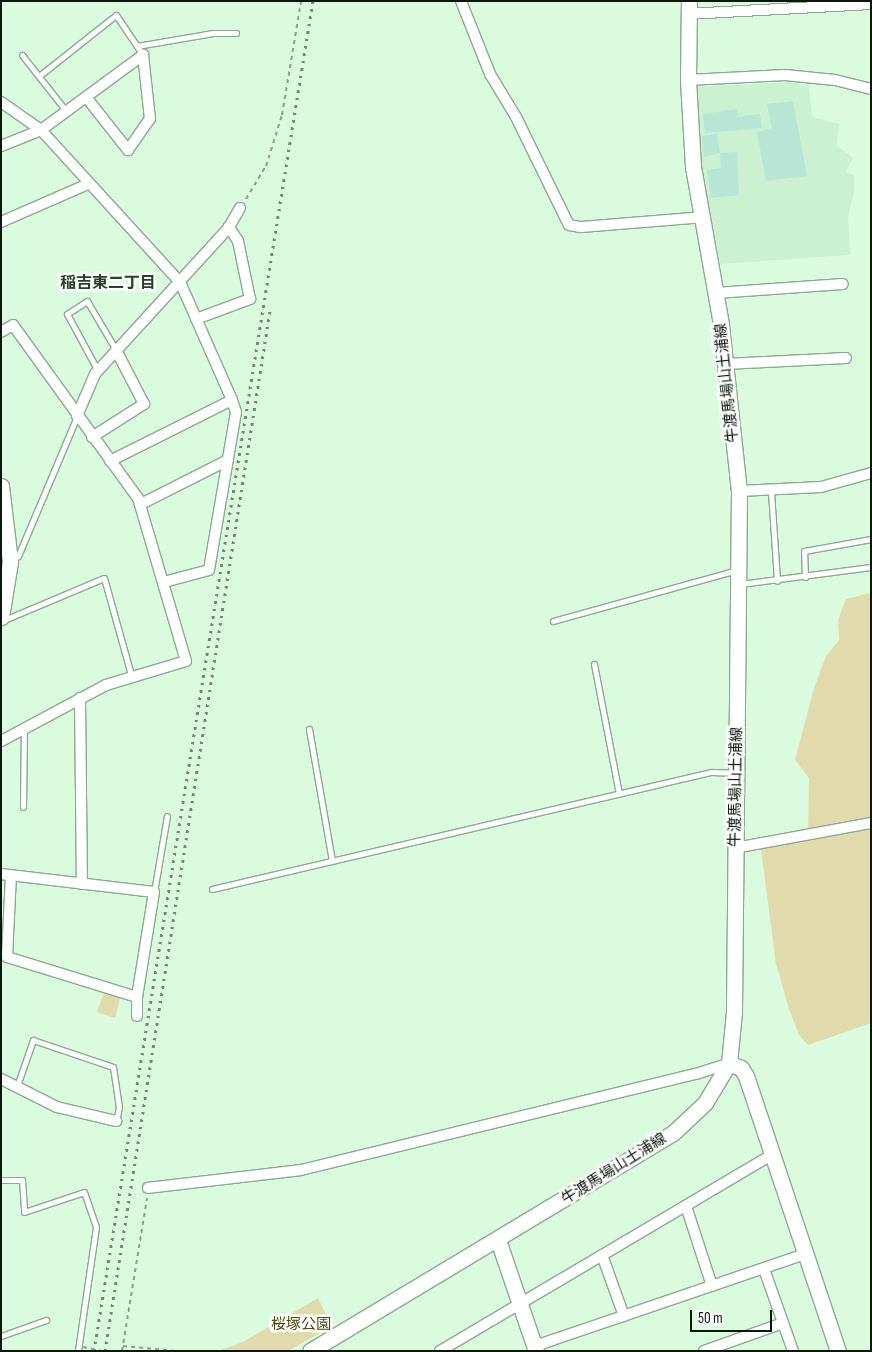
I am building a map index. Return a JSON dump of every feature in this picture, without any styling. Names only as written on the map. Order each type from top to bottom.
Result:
[{"type":"main road","name":"牛渡馬場山土浦線","points":[[310,1351],[498,1240],[689,1121],[705,1103],[728,1063],[734,1021],[740,491],[716,293],[693,167],[688,80],[688,8]]},
{"type":"main road","points":[[1,486],[10,562],[1,617]]},
{"type":"main road","points":[[728,1063],[741,1068],[746,1076],[838,1351]]},
{"type":"main road","points":[[498,1240],[536,1348]]},
{"type":"street","points":[[461,1],[490,74],[516,117],[569,225],[580,227],[703,218]]},
{"type":"street","points":[[688,8],[871,4]]},
{"type":"street","points":[[86,97],[128,150],[150,119],[143,55]]},
{"type":"street","points":[[1,146],[41,130],[143,55]]},
{"type":"street","points":[[688,80],[743,74],[785,75],[834,80],[871,89]]},
{"type":"street","points":[[1,102],[41,130],[88,184],[180,282],[232,400],[236,412],[209,570],[164,582]]},
{"type":"street","points":[[1,222],[88,184]]},
{"type":"street","points":[[77,416],[80,403],[98,371],[229,227],[240,208]]},
{"type":"street","points":[[196,319],[250,299],[238,241],[229,227]]},
{"type":"street","points":[[716,293],[843,284]]},
{"type":"street","points":[[1,332],[13,325],[141,504],[186,661],[178,666],[131,675],[80,698],[1,741]]},
{"type":"street","points":[[92,437],[144,404],[116,350]]},
{"type":"street","points":[[725,364],[846,358]]},
{"type":"street","points":[[110,461],[232,400]]},
{"type":"street","points":[[141,504],[228,460]]},
{"type":"street","points":[[740,491],[771,492],[821,487],[871,473]]},
{"type":"street","points":[[80,698],[82,884]]},
{"type":"street","points":[[735,848],[871,823]]},
{"type":"street","points":[[137,997],[7,957],[6,875],[154,892],[137,997],[137,1016]]},
{"type":"street","points":[[148,1188],[301,1170],[696,1074],[728,1063]]},
{"type":"street","points":[[1,1079],[57,1107],[116,1121]]},
{"type":"street","points":[[440,1351],[773,1154]]},
{"type":"street","points":[[686,1206],[712,1286]]},
{"type":"street","points":[[536,1348],[806,1254]]},
{"type":"street","points":[[602,1255],[624,1316]]},
{"type":"street","points":[[764,1269],[793,1351]]},
{"type":"street","points":[[704,1351],[783,1323]]},
{"type":"lane","points":[[39,76],[116,15],[143,55]]},
{"type":"lane","points":[[137,46],[213,33],[236,33]]},
{"type":"lane","points":[[22,55],[66,112]]},
{"type":"lane","points":[[98,371],[67,314],[87,301],[116,350]]},
{"type":"lane","points":[[10,562],[18,556],[77,416]]},
{"type":"lane","points":[[771,492],[777,581]]},
{"type":"lane","points":[[805,577],[804,551],[871,538]]},
{"type":"lane","points":[[553,621],[740,577],[777,581],[871,567]]},
{"type":"lane","points":[[1,621],[104,578],[131,675]]},
{"type":"lane","points":[[594,664],[619,794]]},
{"type":"lane","points":[[23,808],[24,728]]},
{"type":"lane","points":[[309,729],[332,861]]},
{"type":"lane","points":[[212,889],[711,772],[736,774]]},
{"type":"lane","points":[[154,892],[167,816]]},
{"type":"lane","points":[[17,1087],[33,1040],[113,1067],[119,1108],[116,1121]]},
{"type":"lane","points":[[1,1180],[22,1180],[24,1212],[84,1192],[96,1227],[81,1349]]},
{"type":"lane","points":[[1,1336],[46,1320]]},
{"type":"path","points":[[240,208],[266,166],[282,115],[301,1]]},
{"type":"path","points":[[122,1351],[148,1188]]},
{"type":"path","points":[[123,1346],[176,1351]]},
{"type":"path","points":[[81,1349],[102,1351]]},
{"type":"shaded area","points":[[793,82],[809,88],[812,117],[839,124],[837,146],[853,158],[846,172],[854,175],[854,193],[848,217],[850,255],[720,264],[702,168],[696,87]]},
{"type":"green space","points":[[871,593],[871,821],[808,830],[809,778],[795,760],[814,688],[826,656],[839,640],[838,620],[846,599]]},
{"type":"green space","points":[[871,826],[871,1023],[808,1045],[799,1035],[776,964],[761,849]]},
{"type":"green space","points":[[105,989],[121,994],[115,1018],[97,1012]]},
{"type":"green space","name":"桜塚公園","points":[[318,1298],[327,1317],[325,1330],[288,1351],[218,1351],[243,1342]]},
{"type":"building","points":[[793,101],[807,176],[766,181],[757,132],[772,128],[767,104]]},
{"type":"building","points":[[737,109],[738,117],[760,114],[762,128],[705,133],[703,114]]},
{"type":"building","points":[[717,134],[720,153],[704,157],[702,136]]},
{"type":"building","points":[[737,152],[739,195],[711,198],[707,170],[721,168],[720,153]]},
{"type":"railway","points":[[94,1351],[313,1]]},
{"type":"railway","points":[[105,1351],[270,310]]},
{"type":"district","name":"稲吉東二丁目","points":[[108,284]]}]
